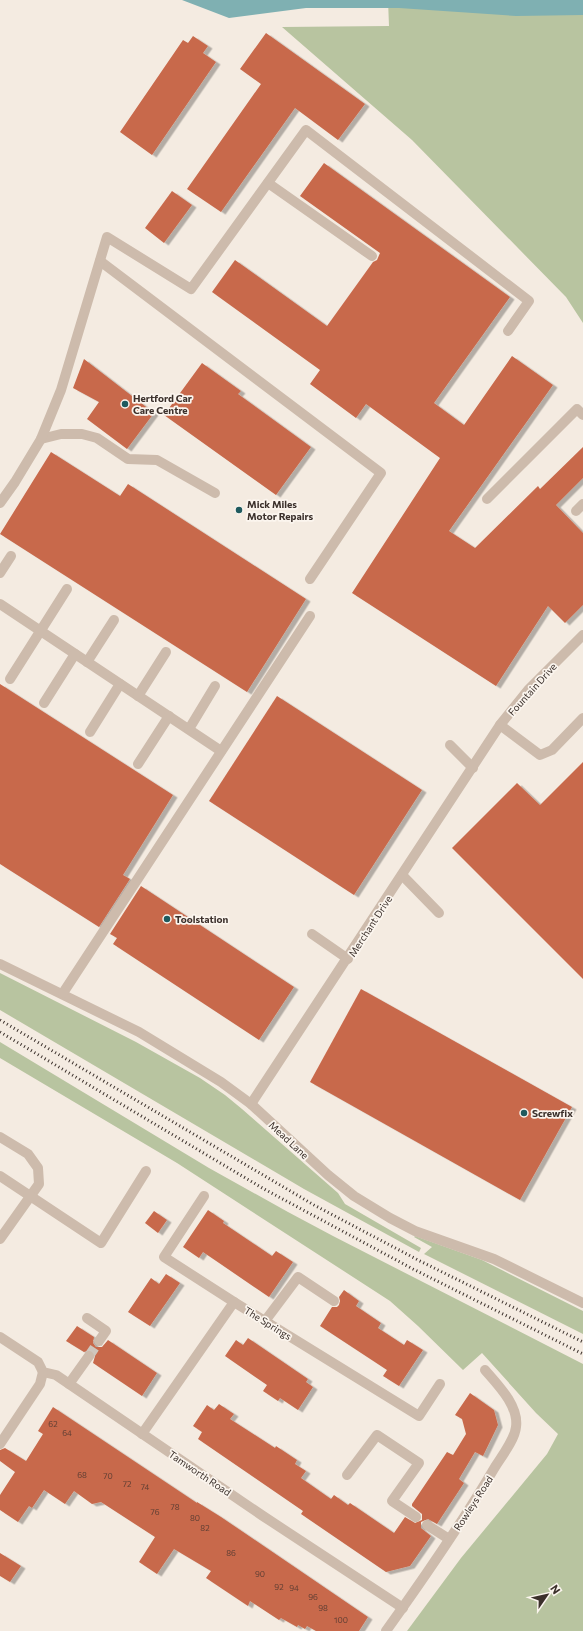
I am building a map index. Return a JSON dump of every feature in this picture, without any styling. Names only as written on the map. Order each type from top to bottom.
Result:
[{"type":"street","points":[[0,503],[15,482],[41,438],[61,390],[107,237],[191,290],[306,130],[528,301],[508,331]]},
{"type":"street","points":[[268,183],[372,256]]},
{"type":"street","points":[[100,261],[381,473],[310,579]]},
{"type":"street","points":[[487,499],[577,409],[583,415]]},
{"type":"street","points":[[41,438],[61,434],[82,434],[98,438],[128,459],[157,460],[215,493]]},
{"type":"street","points":[[0,573],[11,556]]},
{"type":"street","points":[[10,679],[67,590]]},
{"type":"street","points":[[0,604],[221,751]]},
{"type":"street","points":[[63,994],[310,616]]},
{"type":"street","points":[[87,662],[114,620]]},
{"type":"street","name":"Fountain Drive","points":[[487,746],[500,726],[529,689],[583,635]]},
{"type":"street","points":[[138,696],[166,652]]},
{"type":"street","points":[[44,703],[75,654]]},
{"type":"street","points":[[90,732],[120,684]]},
{"type":"street","points":[[189,729],[215,686]]},
{"type":"street","points":[[138,764],[169,716]]},
{"type":"street","points":[[500,726],[540,755],[552,750],[583,718]]},
{"type":"street","points":[[450,745],[473,768]]},
{"type":"street","name":"Merchant Drive","points":[[251,1104],[487,746]]},
{"type":"street","points":[[402,875],[438,913]]},
{"type":"street","points":[[312,934],[348,959]]},
{"type":"street","name":"Mead Lane","points":[[0,964],[139,1032],[186,1058],[251,1104],[328,1175],[354,1196],[390,1218],[415,1231],[494,1259],[583,1303]]},
{"type":"street","points":[[0,1137],[28,1154],[38,1168],[40,1184],[0,1239]]},
{"type":"street","points":[[0,1176],[101,1243],[146,1171]]},
{"type":"street","points":[[204,1196],[164,1257],[234,1302]]},
{"type":"street","points":[[265,1321],[298,1277],[334,1301]]},
{"type":"street","name":"The Springs","points":[[142,1434],[234,1302],[419,1416],[440,1384]]},
{"type":"street","points":[[87,1318],[106,1331],[99,1341]]},
{"type":"street","points":[[0,1337],[38,1362],[43,1372],[40,1384],[0,1444]]},
{"type":"street","points":[[69,1384],[88,1356]]},
{"type":"street","name":"Rowleys Road","points":[[386,1631],[474,1503],[510,1443],[516,1427],[514,1412],[509,1399],[485,1370]]},
{"type":"street","name":"Tamworth Road","points":[[43,1372],[56,1375],[403,1608]]},
{"type":"street","points":[[347,1475],[377,1434],[419,1463],[392,1501],[416,1517]]},
{"type":"street","points":[[427,1525],[449,1539]]},
{"type":"green space","points":[[388,0],[583,0],[583,323],[566,297],[412,140],[282,27],[389,26]]},
{"type":"green space","points":[[0,973],[136,1042],[200,1078],[242,1109],[338,1193],[345,1204],[421,1248],[419,1252],[304,1189],[0,1010]]},
{"type":"green space","points":[[0,1042],[209,1168],[288,1212],[583,1364],[583,1631],[407,1631],[461,1558],[547,1454],[558,1434],[536,1413],[482,1353],[463,1370],[390,1301],[177,1163],[0,1058]]},
{"type":"green space","points":[[415,1236],[482,1260],[583,1311],[583,1334],[424,1254],[432,1247],[414,1237]]},
{"type":"water","points":[[182,0],[583,0],[583,15],[516,16],[399,8],[306,8],[229,18]]},
{"type":"building","points":[[266,33],[365,104],[338,140],[295,108],[221,212],[187,189],[261,84],[240,69]]},
{"type":"building","points":[[193,36],[208,46],[203,53],[216,62],[152,155],[120,132],[183,40],[188,43]]},
{"type":"building","points":[[324,163],[510,297],[434,403],[464,425],[512,356],[553,385],[449,531],[475,548],[538,486],[540,489],[583,447],[583,478],[556,505],[583,533],[583,605],[565,623],[548,606],[496,686],[352,593],[440,458],[366,404],[356,418],[310,384],[320,370],[212,292],[235,260],[327,326],[373,262],[377,260],[380,253],[300,196]]},
{"type":"building","points":[[172,191],[192,205],[164,243],[145,228]]},
{"type":"building","points":[[84,359],[154,413],[127,449],[87,419],[99,402],[73,388]]},
{"type":"building","points":[[202,363],[241,391],[238,394],[311,447],[276,495],[164,415]]},
{"type":"building","points":[[51,452],[120,496],[128,484],[306,599],[247,692],[0,534]]},
{"type":"building","points":[[0,684],[173,795],[123,875],[130,879],[99,927],[0,864]]},
{"type":"building","points":[[277,696],[422,790],[354,895],[209,801]]},
{"type":"building","points":[[583,762],[583,979],[452,848],[517,783],[540,805]]},
{"type":"building","points":[[141,886],[294,987],[259,1040],[113,944],[117,938],[110,934]]},
{"type":"building","points":[[361,989],[572,1107],[520,1200],[310,1082]]},
{"type":"building","points":[[208,1210],[224,1221],[223,1223],[272,1256],[276,1251],[293,1262],[269,1297],[203,1252],[199,1258],[183,1247]]},
{"type":"building","points":[[154,1211],[167,1220],[158,1233],[145,1223]]},
{"type":"building","points":[[166,1274],[180,1283],[150,1326],[128,1312],[151,1278],[159,1284]]},
{"type":"building","points":[[344,1290],[359,1301],[356,1306],[381,1323],[378,1328],[404,1345],[407,1340],[423,1350],[399,1386],[383,1376],[387,1370],[320,1326],[332,1307],[337,1307],[339,1305],[339,1297]]},
{"type":"building","points":[[77,1326],[94,1337],[93,1343],[96,1347],[102,1347],[108,1340],[157,1373],[142,1396],[93,1363],[95,1356],[93,1351],[89,1350],[84,1352],[66,1341]]},
{"type":"building","points":[[248,1338],[308,1379],[306,1382],[313,1387],[298,1410],[280,1398],[278,1401],[263,1391],[267,1385],[225,1356],[236,1340],[243,1345]]},
{"type":"building","points":[[470,1393],[494,1410],[498,1425],[483,1456],[475,1452],[459,1479],[464,1483],[437,1524],[428,1519],[421,1522],[421,1528],[431,1536],[410,1566],[386,1572],[301,1514],[303,1511],[198,1439],[202,1432],[193,1426],[207,1405],[214,1410],[219,1404],[234,1414],[230,1419],[275,1448],[276,1446],[297,1460],[295,1464],[306,1471],[301,1478],[331,1499],[334,1495],[348,1505],[350,1503],[394,1533],[405,1517],[415,1523],[422,1520],[422,1514],[412,1506],[412,1504],[447,1452],[453,1455],[466,1434],[462,1419],[455,1415]]},
{"type":"building","points":[[53,1407],[197,1503],[221,1517],[368,1617],[359,1631],[316,1631],[307,1626],[305,1629],[298,1625],[297,1627],[281,1618],[279,1620],[250,1601],[248,1606],[206,1578],[211,1571],[174,1549],[157,1574],[139,1562],[155,1537],[101,1502],[92,1504],[74,1491],[65,1504],[44,1490],[32,1508],[29,1506],[18,1522],[0,1510],[0,1495],[15,1472],[0,1461],[0,1450],[5,1448],[26,1461],[43,1434],[38,1431]]},
{"type":"building","points":[[0,1553],[21,1566],[10,1582],[0,1576]]},
{"type":"tunnel","points":[[89,1356],[99,1341]]},
{"type":"railway","points":[[0,1020],[314,1205],[418,1260],[583,1342]]},
{"type":"railway","points":[[0,1032],[264,1189],[413,1269],[583,1354]]},
{"type":"place","name":"Hertford Car Care Centre","points":[[125,404]]},
{"type":"place","name":"Mick Miles Motor Repairs","points":[[239,510]]},
{"type":"place","name":"Toolstation","points":[[167,919]]},
{"type":"place","name":"Screwfix","points":[[524,1113]]}]
